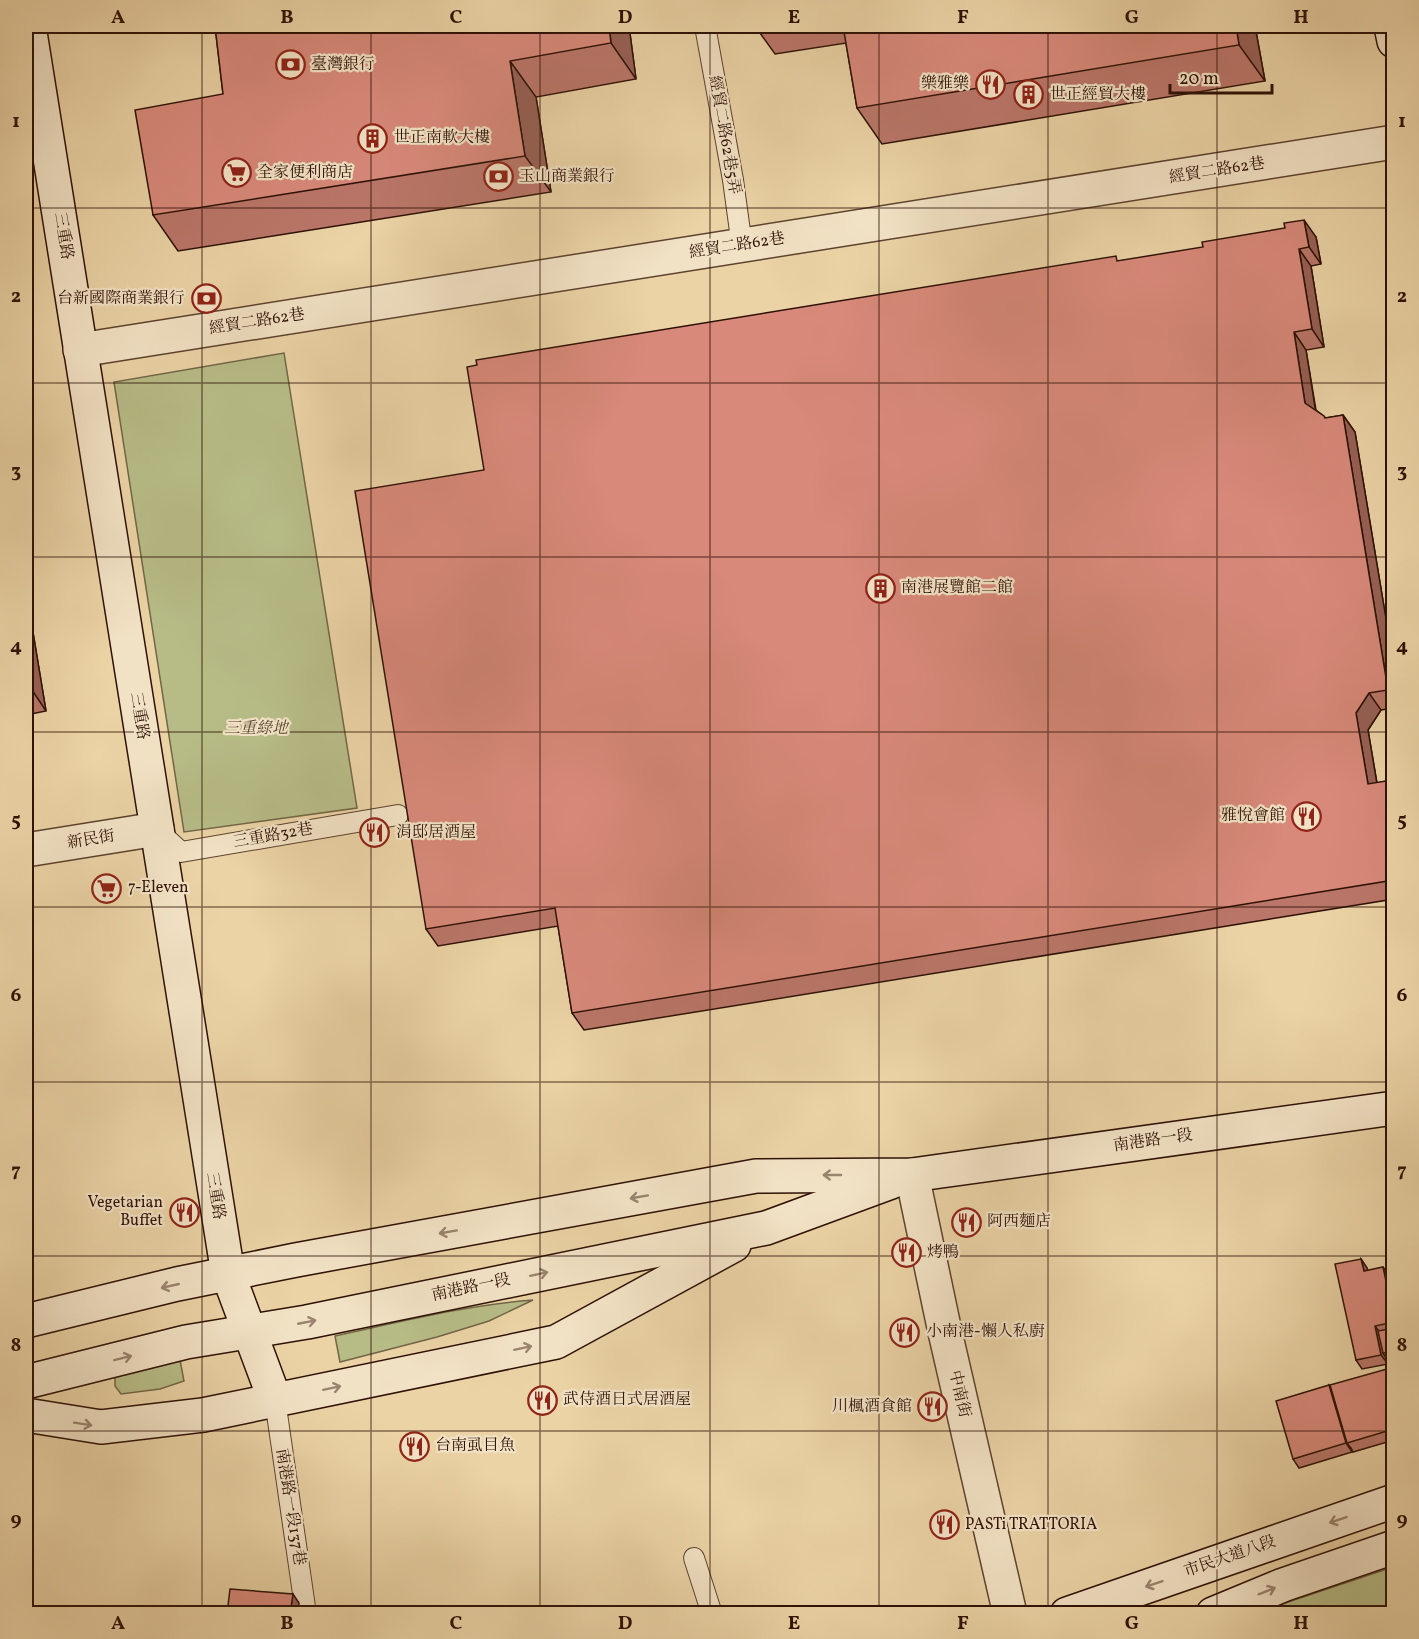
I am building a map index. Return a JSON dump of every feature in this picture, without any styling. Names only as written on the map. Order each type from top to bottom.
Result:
[{"type":"street","name":"三重路","points":[[29,26],[228,1274],[275,1400]]},
{"type":"street","points":[[1391,26],[1394,41]]},
{"type":"street","name":"經貿二路62巷","points":[[81,350],[1394,142]]},
{"type":"street","name":"新民街","points":[[26,850],[157,829]]},
{"type":"street","name":"南港路一段","points":[[26,1321],[177,1284],[296,1260],[756,1176],[912,1175],[1394,1108]]},
{"type":"street","name":"南港路一段","points":[[26,1382],[186,1342],[307,1322],[766,1228],[912,1175]]},
{"type":"street","name":"中南街","points":[[912,1175],[947,1343],[1010,1614]]},
{"type":"street","points":[[26,1415],[100,1427],[203,1415],[556,1342],[766,1228]]},
{"type":"street","name":"市民大道八段","points":[[1067,1614],[1394,1501]]},
{"type":"street","points":[[1213,1614],[1283,1584],[1394,1548]]},
{"type":"lane","name":"經貿二路62巷5弄","points":[[705,26],[733,180],[742,246]]},
{"type":"lane","name":"三重路32巷","points":[[157,829],[181,852],[398,815]]},
{"type":"lane","name":"南港路一段137巷","points":[[275,1400],[306,1614]]},
{"type":"lane","points":[[694,1558],[712,1614]]},
{"type":"green space","name":"三重綠地","points":[[284,353],[357,808],[184,832],[114,382]]},
{"type":"green space","points":[[533,1300],[489,1321],[340,1362],[335,1336],[458,1310]]},
{"type":"green space","points":[[180,1360],[184,1381],[160,1389],[121,1394],[115,1386],[115,1376]]},
{"type":"green space","points":[[1393,1567],[1393,1613],[1259,1613],[1288,1602]]},
{"type":"building","name":"世正南軟大樓","points":[[215,26],[609,26],[611,43],[510,61],[525,156],[153,215],[135,110],[223,94]]},
{"type":"building","points":[[843,26],[1236,26],[1239,45],[857,108]]},
{"type":"building","name":"南港展覽館二館","points":[[1304,220],[1309,247],[1299,249],[1312,329],[1294,332],[1305,403],[1325,418],[1343,415],[1388,690],[1369,693],[1356,713],[1368,784],[1386,781],[1394,829],[1394,880],[572,1013],[555,908],[426,929],[355,491],[484,470],[467,367],[477,365],[476,360],[1116,256],[1117,261],[1203,247],[1202,242],[1285,228],[1284,223]]},
{"type":"building","points":[[1361,1259],[1364,1271],[1383,1267],[1390,1300],[1394,1299],[1394,1322],[1375,1326],[1381,1355],[1356,1360],[1335,1264]]},
{"type":"building","points":[[1394,1328],[1394,1351],[1383,1353],[1378,1331]]},
{"type":"building","points":[[1394,1367],[1394,1429],[1347,1443],[1330,1385]]},
{"type":"building","points":[[1329,1385],[1346,1443],[1293,1459],[1276,1401]]},
{"type":"building","points":[[230,1589],[293,1594],[290,1614],[227,1614]]},
{"type":"place","name":"臺灣銀行","points":[[290,65]]},
{"type":"place","name":"樂雅樂","points":[[990,84]]},
{"type":"place","name":"世正經貿大樓","points":[[1029,95]]},
{"type":"place","name":"世正南軟大樓","points":[[373,138]]},
{"type":"place","name":"全家便利商店","points":[[236,173]]},
{"type":"place","name":"玉山商業銀行","points":[[498,177]]},
{"type":"place","name":"台新國際商業銀行","points":[[206,299]]},
{"type":"place","name":"南港展覽館二館","points":[[880,588]]},
{"type":"place","name":"雅悅會館","points":[[1306,816]]},
{"type":"place","name":"涓邸居酒屋","points":[[375,833]]},
{"type":"place","name":"7-Eleven","points":[[107,888]]},
{"type":"place","name":"Vegetarian Buffet","points":[[184,1212]]},
{"type":"place","name":"阿西麵店","points":[[966,1222]]},
{"type":"place","name":"烤鴨","points":[[906,1253]]},
{"type":"place","name":"小南港-懶人私廚","points":[[905,1332]]},
{"type":"place","name":"武侍酒日式居酒屋","points":[[542,1400]]},
{"type":"place","name":"川楓酒食館","points":[[933,1407]]},
{"type":"place","name":"台南虱目魚","points":[[414,1446]]},
{"type":"place","name":"PASTi TRATTORIA","points":[[944,1525]]}]
